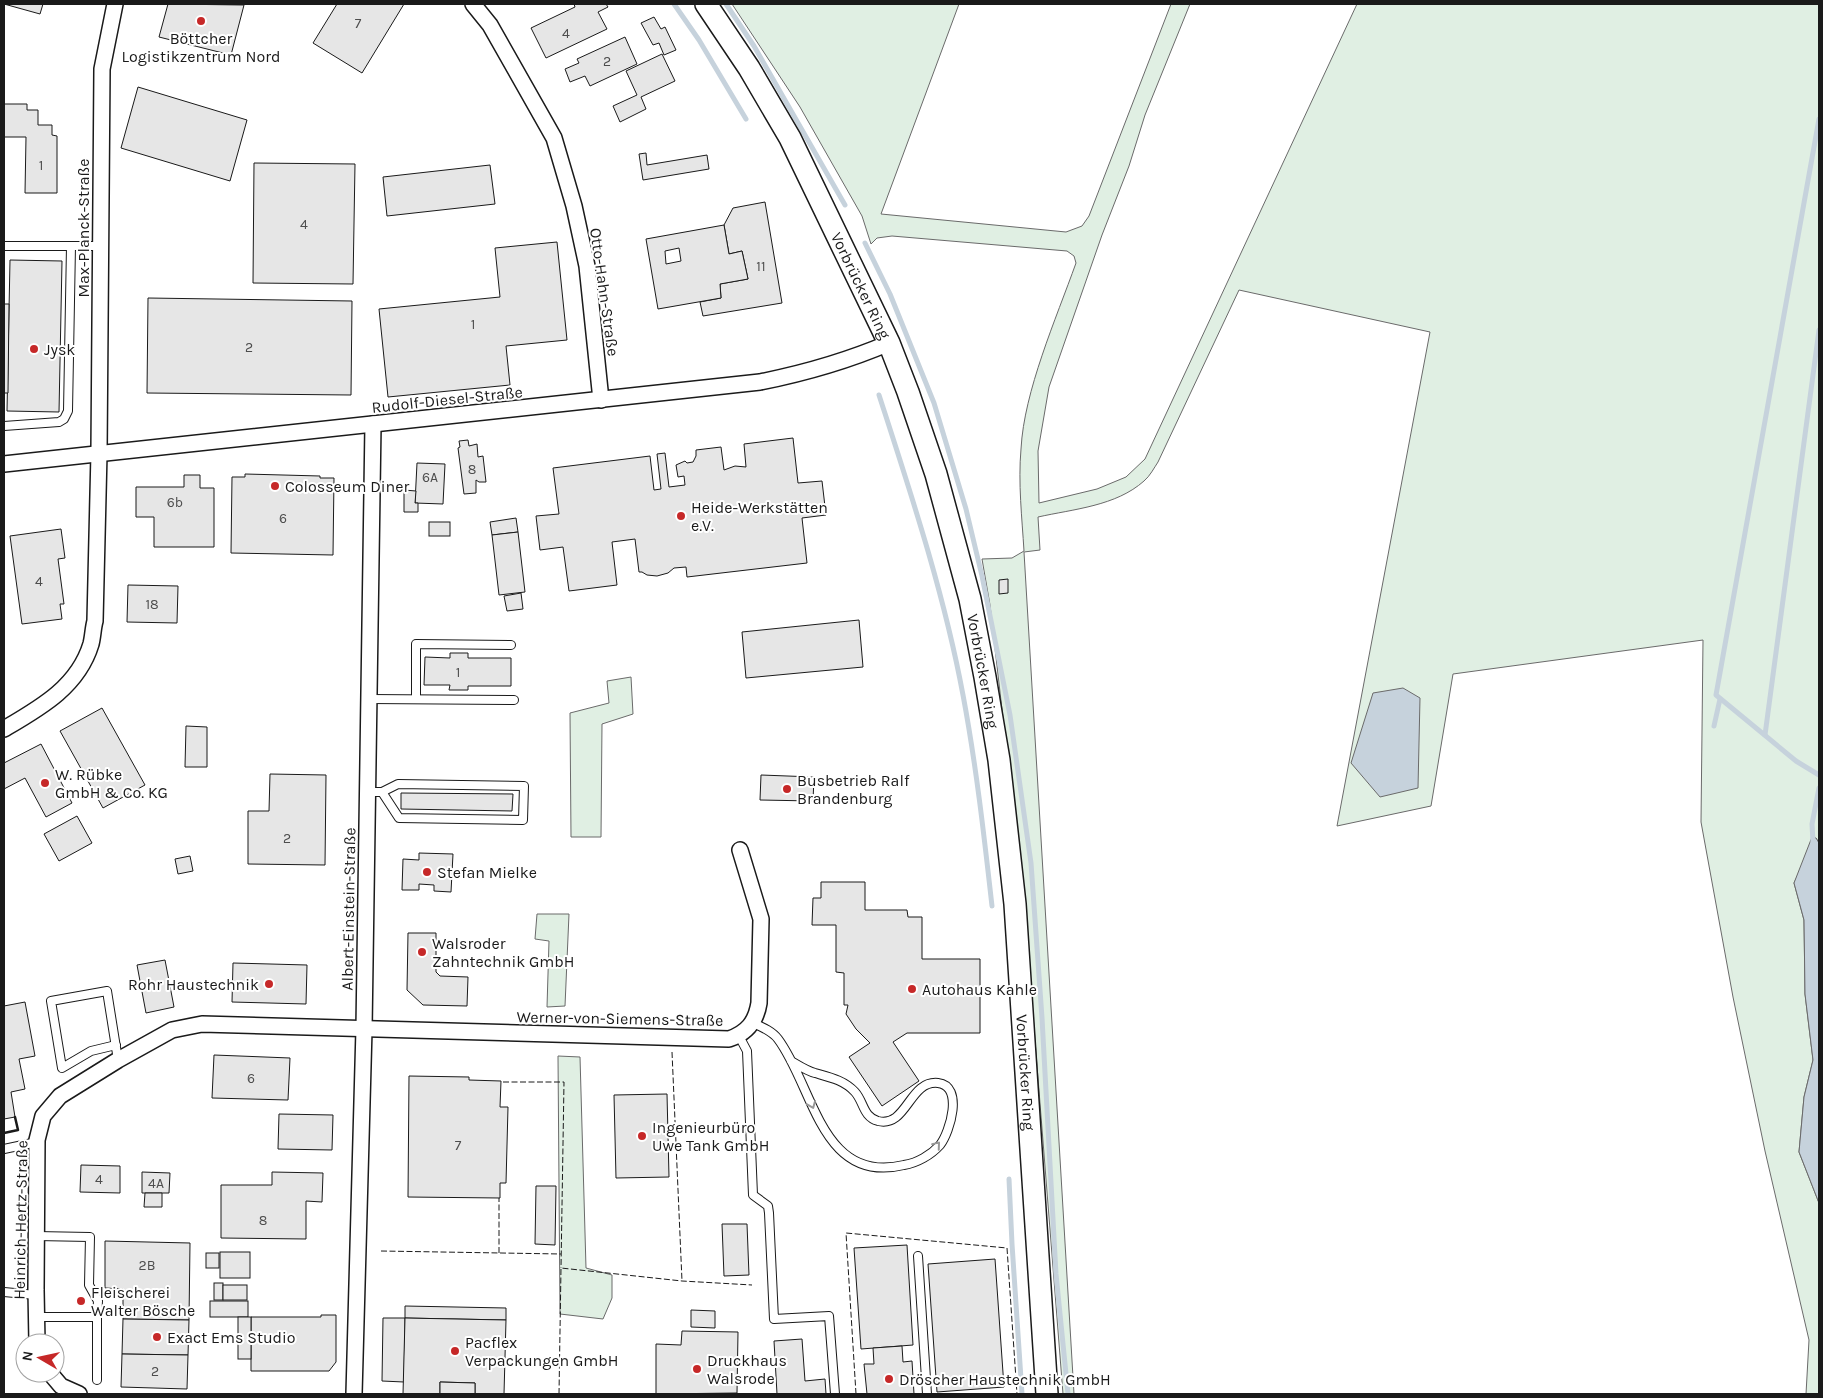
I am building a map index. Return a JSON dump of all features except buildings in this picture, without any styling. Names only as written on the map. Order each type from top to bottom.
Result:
[{"type":"main road","name":"Vorbrücker Ring","points":[[706,4],[748,68],[790,138],[889,343],[936,474],[970,599],[986,676],[999,760],[1015,904],[1047,1394]]},
{"type":"street","name":"Max-Planck-Straße","points":[[4,729],[42,707],[70,683],[82,665],[91,644],[95,621],[99,453],[102,69],[115,4]]},
{"type":"street","name":"Otto-Hahn-Straße","points":[[473,4],[490,25],[554,138],[574,206],[587,266],[601,400]]},
{"type":"street","name":"Rudolf-Diesel-Straße","points":[[4,464],[768,381],[832,364],[889,343]]},
{"type":"street","name":"Albert-Einstein-Straße","points":[[354,1394],[364,1029],[375,792],[369,699],[373,424]]},
{"type":"street","points":[[740,850],[761,919],[759,1003],[753,1023]]},
{"type":"street","name":"Werner-von-Siemens-Straße","points":[[364,1029],[729,1039],[739,1036],[753,1023]]},
{"type":"street","name":"Heinrich-Hertz-Straße","points":[[38,1333],[37,1142],[42,1116],[60,1096],[117,1053],[172,1030],[202,1024],[364,1029]]},
{"type":"street","points":[[58,1383],[79,1394]]},
{"type":"lane","points":[[4,246],[100,246]]},
{"type":"lane","points":[[4,426],[59,422],[64,419],[68,411],[71,246]]},
{"type":"lane","points":[[416,699],[416,644],[511,645]]},
{"type":"lane","points":[[369,699],[514,700]]},
{"type":"lane","points":[[398,784],[524,786],[523,820],[398,818],[375,792],[398,784]]},
{"type":"lane","points":[[107,991],[117,1053],[91,1051],[62,1068],[50,1002],[107,991]]},
{"type":"lane","points":[[753,1023],[766,1028],[778,1038],[806,1090],[819,1122],[833,1144],[848,1157],[866,1165],[886,1168],[906,1165],[924,1158],[940,1144],[948,1126],[953,1107],[953,1095],[947,1087],[938,1083],[929,1085],[911,1098],[904,1110],[893,1120],[878,1121],[867,1116],[855,1092],[838,1080],[814,1073],[791,1061]]},
{"type":"lane","points":[[739,1036],[747,1051],[753,1195],[768,1206],[774,1319],[828,1316],[835,1394]]},
{"type":"lane","points":[[4,1149],[37,1142]]},
{"type":"lane","points":[[36,1236],[90,1237],[89,1285],[98,1301],[97,1380]]},
{"type":"lane","points":[[918,1256],[927,1394]]},
{"type":"lane","points":[[4,1292],[36,1295]]},
{"type":"lane","points":[[37,1317],[97,1317]]},
{"type":"green space","points":[[732,4],[959,4],[881,214],[1066,232],[1082,226],[1089,216],[1171,4],[1190,4],[1145,115],[1129,166],[1102,235],[1049,387],[1038,451],[1039,503],[1097,489],[1126,477],[1145,459],[1357,4],[1819,4],[1819,843],[1816,838],[1794,883],[1804,920],[1805,994],[1813,1060],[1804,1097],[1799,1152],[1819,1203],[1819,1394],[1806,1394],[1809,1340],[1765,1151],[1733,997],[1701,822],[1703,640],[1453,674],[1431,806],[1337,826],[1430,332],[1239,290],[1158,462],[1148,477],[1133,489],[1108,501],[1080,509],[1038,517],[1040,550],[1024,552],[1074,1394],[1063,1394],[1024,901],[990,605],[982,559],[1012,558],[1024,551],[1020,475],[1023,427],[1034,379],[1076,263],[1074,256],[1067,251],[892,236],[877,238],[871,244],[862,216],[800,107]]},
{"type":"green space","points":[[631,677],[633,714],[602,724],[601,837],[571,837],[570,713],[609,703],[607,681]]},
{"type":"green space","points":[[537,914],[569,914],[565,1006],[547,1007],[549,941],[535,939]]},
{"type":"green space","points":[[558,1056],[580,1057],[586,1268],[612,1275],[612,1298],[603,1319],[560,1314]]},
{"type":"shaded area","points":[[1403,688],[1420,698],[1418,788],[1380,797],[1351,763],[1373,693]]},
{"type":"shaded area","points":[[1812,837],[1816,838],[1819,843],[1819,1203],[1799,1152],[1804,1097],[1813,1060],[1805,994],[1804,920],[1794,883]]},
{"type":"waterway","points":[[674,4],[699,40],[746,119]]},
{"type":"waterway","points":[[726,4],[754,46],[845,205]]},
{"type":"waterway","points":[[1819,119],[1716,695],[1796,761],[1819,775]]},
{"type":"waterway","points":[[865,243],[890,294],[934,403],[966,509],[982,576],[1010,715],[1031,863],[1042,1018],[1056,1274],[1068,1394]]},
{"type":"waterway","points":[[1765,735],[1819,330]]},
{"type":"waterway","points":[[879,395],[937,581],[955,657],[976,773],[992,906]]},
{"type":"waterway","points":[[1714,726],[1720,699]]},
{"type":"waterway","points":[[1813,842],[1812,824],[1819,788]]},
{"type":"waterway","points":[[1009,1179],[1022,1394]]},
{"type":"fence","points":[[672,1052],[682,1281]]},
{"type":"fence","points":[[503,1082],[564,1082],[561,1268]]},
{"type":"fence","points":[[499,1198],[499,1253]]},
{"type":"fence","points":[[856,1394],[846,1233],[1007,1248],[1017,1394]]},
{"type":"fence","points":[[381,1251],[561,1254]]},
{"type":"fence","points":[[559,1394],[561,1268],[682,1281],[752,1285]]},
{"type":"wall","points":[[4,1133],[18,1130],[15,1117]]},
{"type":"place","name":"Böttcher Logistikzentrum Nord","points":[[201,21]]},
{"type":"place","name":"Jysk","points":[[34,349]]},
{"type":"place","name":"Colosseum Diner","points":[[275,486]]},
{"type":"place","name":"Heide-Werkstätten e.V.","points":[[681,516]]},
{"type":"place","name":"W. Rübke GmbH & Co. KG","points":[[45,783]]},
{"type":"place","name":"Busbetrieb Ralf Brandenburg","points":[[787,789]]},
{"type":"place","name":"Stefan Mielke","points":[[427,872]]},
{"type":"place","name":"Walsroder Zahntechnik GmbH","points":[[422,952]]},
{"type":"place","name":"Rohr Haustechnik","points":[[269,984]]},
{"type":"place","name":"Autohaus Kahle","points":[[912,989]]},
{"type":"place","name":"Ingenieurbüro Uwe Tank GmbH","points":[[642,1136]]},
{"type":"place","name":"Fleischerei Walter Bösche","points":[[81,1301]]},
{"type":"place","name":"Exact Ems Studio","points":[[157,1337]]},
{"type":"place","name":"Pacflex Verpackungen GmbH","points":[[455,1351]]},
{"type":"place","name":"Druckhaus Walsrode","points":[[697,1369]]},
{"type":"place","name":"Dröscher Haustechnik GmbH","points":[[889,1379]]}]
